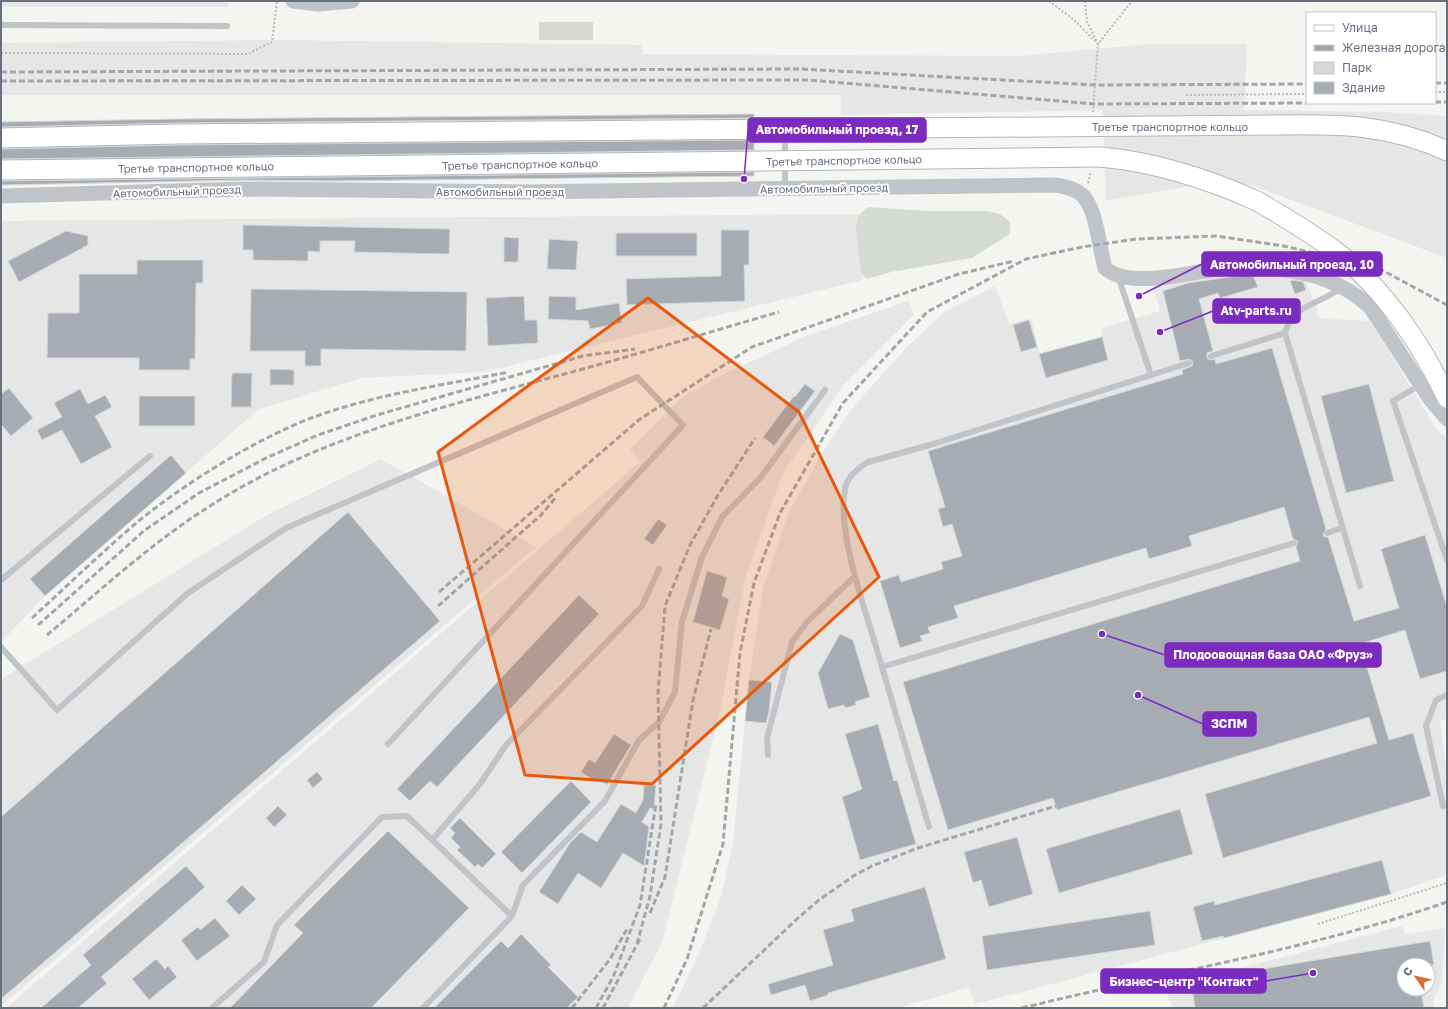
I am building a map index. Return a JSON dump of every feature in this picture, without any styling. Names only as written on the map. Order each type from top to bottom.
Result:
[{"type":"main road","name":"Третье транспортное кольцо","points":[[1,138],[186,134],[1326,124],[1360,127],[1404,134],[1447,151]]},
{"type":"main road","name":"Третье транспортное кольцо","points":[[1,170],[1055,156],[1100,157],[1139,161],[1186,173],[1233,190],[1286,218],[1335,251],[1357,271],[1394,311],[1428,361],[1447,398]]},
{"type":"street","points":[[293,1],[318,4],[352,1]]},
{"type":"street","name":"Автомобильный проезд","points":[[1,196],[244,189],[522,192],[1056,185],[1068,188],[1084,198]]},
{"type":"street","points":[[1084,198],[1094,220],[1105,268],[1118,276],[1141,279],[1240,266],[1296,271],[1323,277],[1343,286],[1359,296],[1370,307],[1438,410],[1447,419]]},
{"type":"lane","points":[[1,25],[227,26]]},
{"type":"lane","points":[[785,145],[785,188]]},
{"type":"lane","points":[[1118,276],[1151,375]]},
{"type":"lane","points":[[1343,286],[1330,296],[1302,308],[1294,314],[1287,324],[1284,333],[1360,586]]},
{"type":"lane","points":[[1211,356],[1284,333]]},
{"type":"lane","points":[[929,827],[854,576],[844,518],[843,502],[846,486],[850,477],[859,467],[868,462],[930,445],[1189,363]]},
{"type":"lane","points":[[1,647],[57,710],[188,593],[286,528],[637,378],[683,425],[388,744]]},
{"type":"lane","points":[[1421,384],[1393,402],[1447,560]]},
{"type":"lane","points":[[422,1008],[512,916],[523,885],[605,801],[639,740],[659,722],[675,692],[682,622],[702,557],[722,517],[761,477],[825,390]]},
{"type":"lane","points":[[1,580],[150,456]]},
{"type":"lane","points":[[1327,533],[1342,528]]},
{"type":"lane","points":[[882,667],[1294,543]]},
{"type":"lane","points":[[432,840],[480,784],[506,744],[642,606],[659,569]]},
{"type":"lane","points":[[768,755],[766,738],[792,642],[807,622],[854,576]]},
{"type":"lane","points":[[1443,806],[1426,726],[1436,700],[1447,695]]},
{"type":"lane","points":[[212,1008],[264,962],[277,925],[382,817],[407,816],[512,916]]},
{"type":"path","points":[[1,53],[248,54],[272,42],[278,1]]},
{"type":"path","points":[[1050,1],[1074,20],[1098,44]]},
{"type":"path","points":[[1085,1],[1087,22],[1098,44],[1093,119]]},
{"type":"path","points":[[1098,44],[1132,1]]},
{"type":"path","points":[[1436,92],[1447,92]]},
{"type":"path","points":[[1186,95],[1306,94]]},
{"type":"path","points":[[1084,198],[1092,165]]},
{"type":"path","points":[[1318,924],[1447,883]]},
{"type":"highlighted area","points":[[648,298],[799,412],[879,577],[652,784],[525,775],[438,452]]},
{"type":"shaded area","points":[[1,1],[228,1],[228,7],[1,7]]},
{"type":"shaded area","points":[[278,40],[643,45],[642,54],[1020,56],[1150,44],[1247,44],[1244,110],[1383,112],[1447,116],[1447,258],[1251,185],[1185,187],[1106,201],[1103,110],[841,115],[841,95],[1,95],[1,43]]},
{"type":"shaded area","points":[[863,214],[863,280],[483,372],[362,378],[259,409],[45,596],[1,642],[1,221]]},
{"type":"shaded area","points":[[1248,268],[1303,276],[1315,303],[1319,318],[1369,321],[1394,359],[1436,429],[1441,434],[1447,435],[1447,718],[1440,721],[1447,776],[1447,875],[1391,894],[976,1004],[968,988],[897,1008],[673,1008],[698,956],[721,897],[733,842],[749,680],[763,588],[788,513],[822,453],[854,406],[906,348],[943,313],[995,286],[1009,324],[1031,318],[1046,378],[1108,360],[1101,328],[1160,311],[1153,287],[1208,274]]},
{"type":"shaded area","points":[[908,301],[914,315],[842,387],[783,473],[745,578],[720,711],[662,943],[628,1008],[6,1008],[640,462],[630,449],[682,397],[724,374],[806,336]]},
{"type":"shaded area","points":[[381,459],[536,547],[1,1006],[1,679],[267,515]]},
{"type":"shaded area","points":[[1402,926],[1405,935],[1445,928],[1442,983],[1436,994],[1436,957],[1396,957],[1396,997],[1435,997],[1434,1008],[1173,1008],[1163,985],[1191,981]]},
{"type":"green space","points":[[539,22],[593,22],[593,40],[539,40]]},
{"type":"green space","points":[[868,207],[927,211],[987,211],[1000,214],[1010,222],[1010,234],[972,258],[891,272],[867,279],[861,273],[856,228],[859,215]]},
{"type":"building","points":[[754,114],[754,118],[178,123],[1,127],[1,122]]},
{"type":"building","points":[[754,140],[754,150],[1,159],[1,149],[178,145]]},
{"type":"building","points":[[754,172],[754,176],[326,181],[244,180],[1,185],[1,181]]},
{"type":"building","points":[[243,225],[450,229],[449,254],[354,252],[355,241],[320,241],[320,252],[308,251],[308,261],[253,260],[253,250],[243,250]]},
{"type":"building","points":[[721,230],[749,230],[749,265],[744,265],[745,301],[627,305],[626,279],[721,276]]},
{"type":"building","points":[[66,231],[88,236],[88,245],[19,282],[8,261]]},
{"type":"building","points":[[616,233],[697,233],[697,256],[616,256]]},
{"type":"building","points":[[504,237],[519,238],[518,262],[504,262]]},
{"type":"building","points":[[549,239],[578,241],[576,270],[547,269]]},
{"type":"building","points":[[137,260],[203,260],[203,283],[196,283],[195,359],[190,359],[190,370],[139,370],[139,358],[47,358],[48,313],[79,313],[79,274],[137,274]]},
{"type":"building","points":[[1243,275],[1253,275],[1258,287],[1220,298],[1218,293],[1199,299],[1213,351],[1207,353],[1207,358],[1210,360],[1215,359],[1216,364],[1272,348],[1326,529],[1323,534],[1324,537],[1328,537],[1354,621],[1399,608],[1381,549],[1425,535],[1447,607],[1447,671],[1420,679],[1405,630],[1360,644],[1389,740],[1413,733],[1431,796],[1223,858],[1205,794],[1377,743],[1369,717],[1057,810],[1053,798],[948,830],[903,682],[1300,561],[1296,547],[1298,541],[1293,539],[1284,507],[1189,536],[1192,546],[1149,559],[1146,548],[954,606],[958,618],[928,627],[930,633],[920,636],[922,641],[900,648],[880,581],[899,575],[901,582],[943,569],[941,562],[962,556],[952,524],[943,527],[938,509],[945,507],[928,451],[1183,374],[1182,370],[1192,366],[1193,362],[1190,359],[1180,361],[1163,291],[1188,283]]},
{"type":"building","points":[[1293,280],[1303,282],[1306,290],[1295,294],[1290,281]]},
{"type":"building","points":[[251,289],[467,292],[466,351],[321,349],[321,366],[305,366],[305,351],[250,351]]},
{"type":"building","points":[[524,296],[525,320],[537,320],[538,343],[488,346],[486,298]]},
{"type":"building","points":[[549,296],[576,297],[576,310],[619,303],[622,323],[590,329],[588,321],[548,319]]},
{"type":"building","points":[[1029,320],[1037,347],[1021,352],[1013,325]]},
{"type":"building","points":[[1102,337],[1108,360],[1046,378],[1039,354]]},
{"type":"building","points":[[270,369],[294,370],[294,385],[270,385]]},
{"type":"building","points":[[232,373],[252,373],[251,407],[231,407]]},
{"type":"building","points":[[805,384],[815,391],[774,446],[763,437]]},
{"type":"building","points":[[1369,384],[1394,481],[1346,493],[1321,396]]},
{"type":"building","points":[[9,388],[33,418],[11,436],[1,424],[1,394]]},
{"type":"building","points":[[80,389],[88,404],[105,395],[112,407],[95,416],[112,447],[81,464],[62,430],[42,440],[37,430],[62,417],[54,403]]},
{"type":"building","points":[[139,396],[195,396],[195,426],[139,426]]},
{"type":"building","points":[[171,455],[186,473],[45,596],[30,579]]},
{"type":"building","points":[[348,512],[440,621],[1,999],[1,817]]},
{"type":"building","points":[[658,519],[667,525],[653,545],[644,539]]},
{"type":"building","points":[[707,571],[727,577],[722,596],[729,599],[720,630],[693,622]]},
{"type":"building","points":[[579,595],[599,614],[437,787],[430,781],[410,801],[397,789]]},
{"type":"building","points":[[840,634],[853,640],[870,697],[855,702],[856,705],[845,708],[844,705],[828,709],[818,673]]},
{"type":"building","points":[[749,680],[772,682],[769,712],[766,723],[745,721]]},
{"type":"building","points":[[878,724],[894,781],[897,780],[916,844],[860,860],[842,797],[862,789],[845,734]]},
{"type":"building","points":[[614,734],[631,745],[607,785],[597,779],[596,782],[581,772],[589,759],[595,763]]},
{"type":"building","points":[[317,772],[323,779],[313,788],[307,780]]},
{"type":"building","points":[[571,781],[591,802],[522,873],[501,852]]},
{"type":"building","points":[[644,785],[656,785],[654,809],[650,808],[642,822],[649,827],[644,866],[623,853],[601,888],[578,873],[558,904],[539,892],[570,843],[581,832],[597,842],[621,804],[636,813],[643,800]]},
{"type":"building","points":[[278,806],[287,815],[274,827],[266,818]]},
{"type":"building","points":[[1180,809],[1193,854],[1059,893],[1046,849]]},
{"type":"building","points":[[460,818],[496,854],[482,868],[478,864],[475,867],[457,850],[460,847],[451,838],[455,833],[450,828]]},
{"type":"building","points":[[388,831],[469,908],[371,1008],[230,1008],[303,933],[294,925]]},
{"type":"building","points":[[1017,837],[1033,894],[989,907],[981,880],[973,883],[964,852]]},
{"type":"building","points":[[1382,860],[1391,894],[1224,938],[1223,936],[1202,941],[1193,907],[1214,901],[1215,905]]},
{"type":"building","points":[[186,866],[205,887],[101,977],[107,983],[78,1008],[41,1008],[91,965],[83,955]]},
{"type":"building","points":[[242,885],[256,899],[239,915],[226,901]]},
{"type":"building","points":[[925,887],[946,959],[828,993],[828,995],[810,1001],[805,985],[771,995],[768,984],[833,965],[823,930],[854,921],[851,909]]},
{"type":"building","points":[[1150,911],[1155,945],[987,970],[982,936]]},
{"type":"building","points":[[215,918],[230,936],[197,961],[181,940],[198,927],[200,930]]},
{"type":"building","points":[[521,934],[551,965],[548,967],[578,997],[567,1008],[434,1008],[501,941],[508,948]]},
{"type":"building","points":[[1430,941],[1433,957],[1396,957],[1396,997],[1422,997],[1424,1008],[1195,1008],[1191,981]]},
{"type":"building","points":[[156,959],[165,969],[168,966],[177,977],[149,1000],[132,979]]},
{"type":"railway","points":[[1,72],[800,69],[1095,85],[1306,84]]},
{"type":"railway","points":[[1,81],[807,80],[1094,104],[1306,103]]},
{"type":"railway","points":[[1436,83],[1447,83]]},
{"type":"railway","points":[[1436,102],[1447,102]]},
{"type":"railway","points":[[664,1008],[687,959],[723,844],[740,653],[754,583],[780,513],[843,403],[927,312],[1026,259],[1082,247],[1136,239],[1216,236],[1284,246],[1380,269],[1447,305]]},
{"type":"railway","points":[[439,592],[640,419],[752,347],[959,274],[1014,261]]},
{"type":"railway","points":[[47,635],[146,551],[188,520],[251,482],[294,461],[338,442],[429,411],[621,358],[779,312]]},
{"type":"railway","points":[[38,625],[145,530],[199,493],[266,458],[318,435],[377,415],[583,356],[635,349]]},
{"type":"railway","points":[[32,618],[109,547],[154,509],[197,479],[269,437],[314,417],[362,402],[509,372]]},
{"type":"railway","points":[[637,944],[650,896],[661,824],[658,693],[665,606],[690,545],[718,495],[755,438]]},
{"type":"railway","points":[[438,606],[541,515],[556,497]]},
{"type":"railway","points":[[650,913],[665,877],[693,700],[711,629]]},
{"type":"railway","points":[[596,1008],[614,975],[640,905],[656,804]]},
{"type":"railway","points":[[703,1008],[798,918],[819,900],[855,875],[872,866],[918,848],[1056,806]]},
{"type":"railway","points":[[1022,1008],[1236,960],[1342,934],[1447,902]]},
{"type":"railway","points":[[572,1008],[610,959],[627,929]]},
{"type":"railway","points":[[603,1008],[640,939]]},
{"type":"place","name":"Автомобильный проезд, 17","points":[[744,179]]},
{"type":"place","name":"Автомобильный проезд, 10","points":[[1139,296]]},
{"type":"place","name":"Atv-parts.ru","points":[[1160,332]]},
{"type":"place","name":"Плодоовощная база ОАО «Фруз»","points":[[1102,634]]},
{"type":"place","name":"ЗСПМ","points":[[1138,695]]},
{"type":"place","name":"Бизнес–центр \"Контакт\"","points":[[1313,973]]}]
